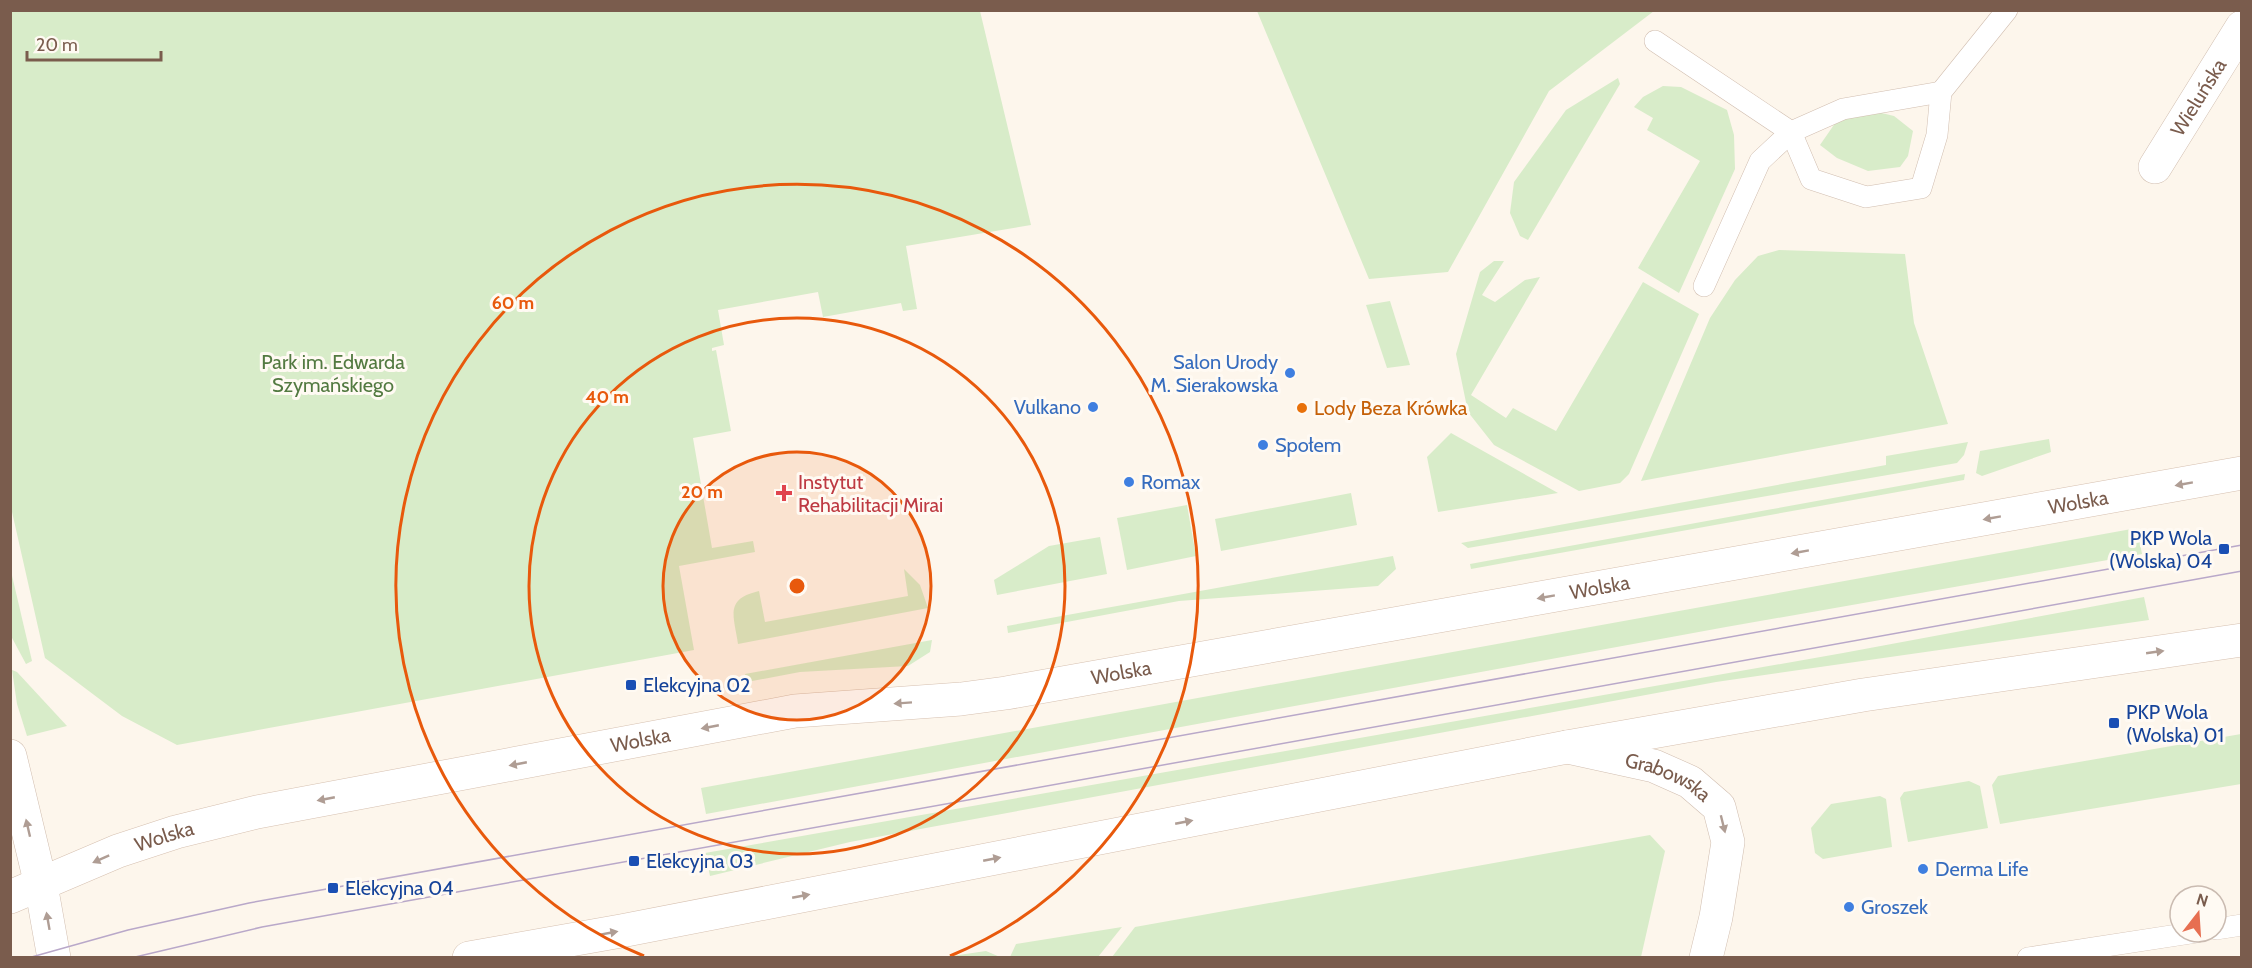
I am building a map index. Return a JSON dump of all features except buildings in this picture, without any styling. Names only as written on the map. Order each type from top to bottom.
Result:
[{"type":"main road","name":"Wieluńska","points":[[2155,167],[2241,27]]},
{"type":"main road","name":"Wolska","points":[[10,897],[137,845],[176,832],[257,812],[795,711],[961,699],[1006,693],[2241,473]]},
{"type":"main road","points":[[469,957],[560,950],[1567,747],[1863,695],[2241,640]]},
{"type":"main road","name":"Grabowska","points":[[1567,747],[1654,765],[1690,782],[1719,807],[1728,842],[1716,917],[1706,957]]},
{"type":"main road","points":[[10,756],[41,885],[54,957]]},
{"type":"lane","points":[[1656,41],[1791,132],[1811,179],[1866,197],[1921,188],[1936,135],[1941,92],[2007,10]]},
{"type":"lane","points":[[1704,286],[1760,161],[1791,132],[1843,109],[1941,92]]},
{"type":"lane","points":[[2028,957],[2168,936]]},
{"type":"lane","points":[[2139,941],[2152,957]]},
{"type":"green space","name":"Park im. Edwarda Szymańskiego","points":[[10,11],[980,11],[1031,225],[906,246],[917,309],[903,311],[901,303],[823,317],[818,292],[718,310],[724,345],[712,348],[712,351],[716,350],[731,431],[693,438],[712,548],[753,541],[755,552],[679,566],[694,650],[177,745],[122,716],[45,658],[10,503]]},
{"type":"green space","points":[[1257,11],[1654,11],[1549,91],[1448,272],[1369,279]]},
{"type":"green space","points":[[1618,78],[1620,84],[1528,240],[1520,236],[1510,213],[1514,182],[1566,110]]},
{"type":"green space","points":[[1663,86],[1681,87],[1727,110],[1734,135],[1735,169],[1679,293],[1638,268],[1700,161],[1647,130],[1653,118],[1634,107],[1643,97]]},
{"type":"green space","points":[[1869,110],[1894,116],[1913,131],[1908,156],[1900,167],[1868,171],[1837,158],[1820,145],[1838,119]]},
{"type":"green space","points":[[1779,250],[1905,254],[1914,323],[1948,424],[1641,481],[1710,318],[1735,280],[1758,256]]},
{"type":"green space","points":[[1494,261],[1504,261],[1482,295],[1495,302],[1525,280],[1540,277],[1471,395],[1506,418],[1513,408],[1556,431],[1643,282],[1699,314],[1629,474],[1620,483],[1579,491],[1494,445],[1468,412],[1456,354],[1480,272]]},
{"type":"green space","points":[[1390,301],[1410,365],[1387,368],[1366,305]]},
{"type":"green space","points":[[1451,433],[1558,493],[1438,512],[1427,457]]},
{"type":"green space","points":[[2049,439],[2051,452],[1982,476],[1976,473],[1980,451]]},
{"type":"green space","points":[[1968,442],[1964,455],[1957,463],[1468,548],[1461,543],[1886,465],[1886,456]]},
{"type":"green space","points":[[1965,474],[1964,480],[1471,569],[1470,564]]},
{"type":"green space","points":[[1351,493],[1357,525],[1221,551],[1215,519]]},
{"type":"green space","points":[[1187,505],[1196,556],[1127,570],[1117,518]]},
{"type":"green space","points":[[2137,528],[2142,554],[1726,627],[706,814],[701,788]]},
{"type":"green space","points":[[1100,537],[1107,574],[997,595],[994,580],[1049,546]]},
{"type":"green space","points":[[1393,556],[1396,569],[1378,586],[1179,601],[1008,633],[1007,626]]},
{"type":"green space","points":[[10,567],[32,661],[26,664],[11,636]]},
{"type":"green space","points":[[904,569],[920,585],[928,608],[738,644],[734,610],[740,599],[748,594],[759,591],[765,622],[908,596]]},
{"type":"green space","points":[[2144,597],[2149,620],[1716,682],[850,842],[710,876],[705,853],[1843,653]]},
{"type":"green space","points":[[932,640],[930,652],[908,666],[800,672],[747,682],[745,674]]},
{"type":"green space","points":[[12,670],[17,672],[67,726],[27,736],[17,704]]},
{"type":"green space","points":[[2241,734],[2241,784],[2000,824],[1992,785],[1998,776]]},
{"type":"green space","points":[[1969,781],[1980,786],[1988,828],[1908,842],[1900,798],[1904,792]]},
{"type":"green space","points":[[1880,796],[1886,799],[1892,847],[1823,859],[1815,853],[1811,828],[1831,804]]},
{"type":"green space","points":[[1650,835],[1665,851],[1641,957],[1112,957],[1135,927]]},
{"type":"green space","points":[[1122,927],[1098,957],[1010,957],[1016,944]]},
{"type":"green space","points":[[986,951],[1000,957],[945,957]]},
{"type":"tram line","points":[[28,958],[128,930],[249,903],[2242,545]]},
{"type":"tram line","points":[[131,958],[262,927],[2242,571]]},
{"type":"place","name":"Salon Urody M. Sierakowska","points":[[1290,373]]},
{"type":"place","name":"Vulkano","points":[[1093,407]]},
{"type":"place","name":"Lody Beza Krówka","points":[[1302,408]]},
{"type":"place","name":"Społem","points":[[1263,445]]},
{"type":"place","name":"Romax","points":[[1129,482]]},
{"type":"place","name":"Instytut Rehabilitacji Mirai","points":[[784,493]]},
{"type":"place","name":"PKP Wola (Wolska) 04","points":[[2224,549]]},
{"type":"place","name":"Elekcyjna 02","points":[[631,685]]},
{"type":"place","name":"PKP Wola (Wolska) 01","points":[[2114,723]]},
{"type":"place","name":"Elekcyjna 03","points":[[634,861]]},
{"type":"place","name":"Derma Life","points":[[1923,869]]},
{"type":"place","name":"Elekcyjna 04","points":[[333,888]]},
{"type":"place","name":"Groszek","points":[[1849,907]]}]
